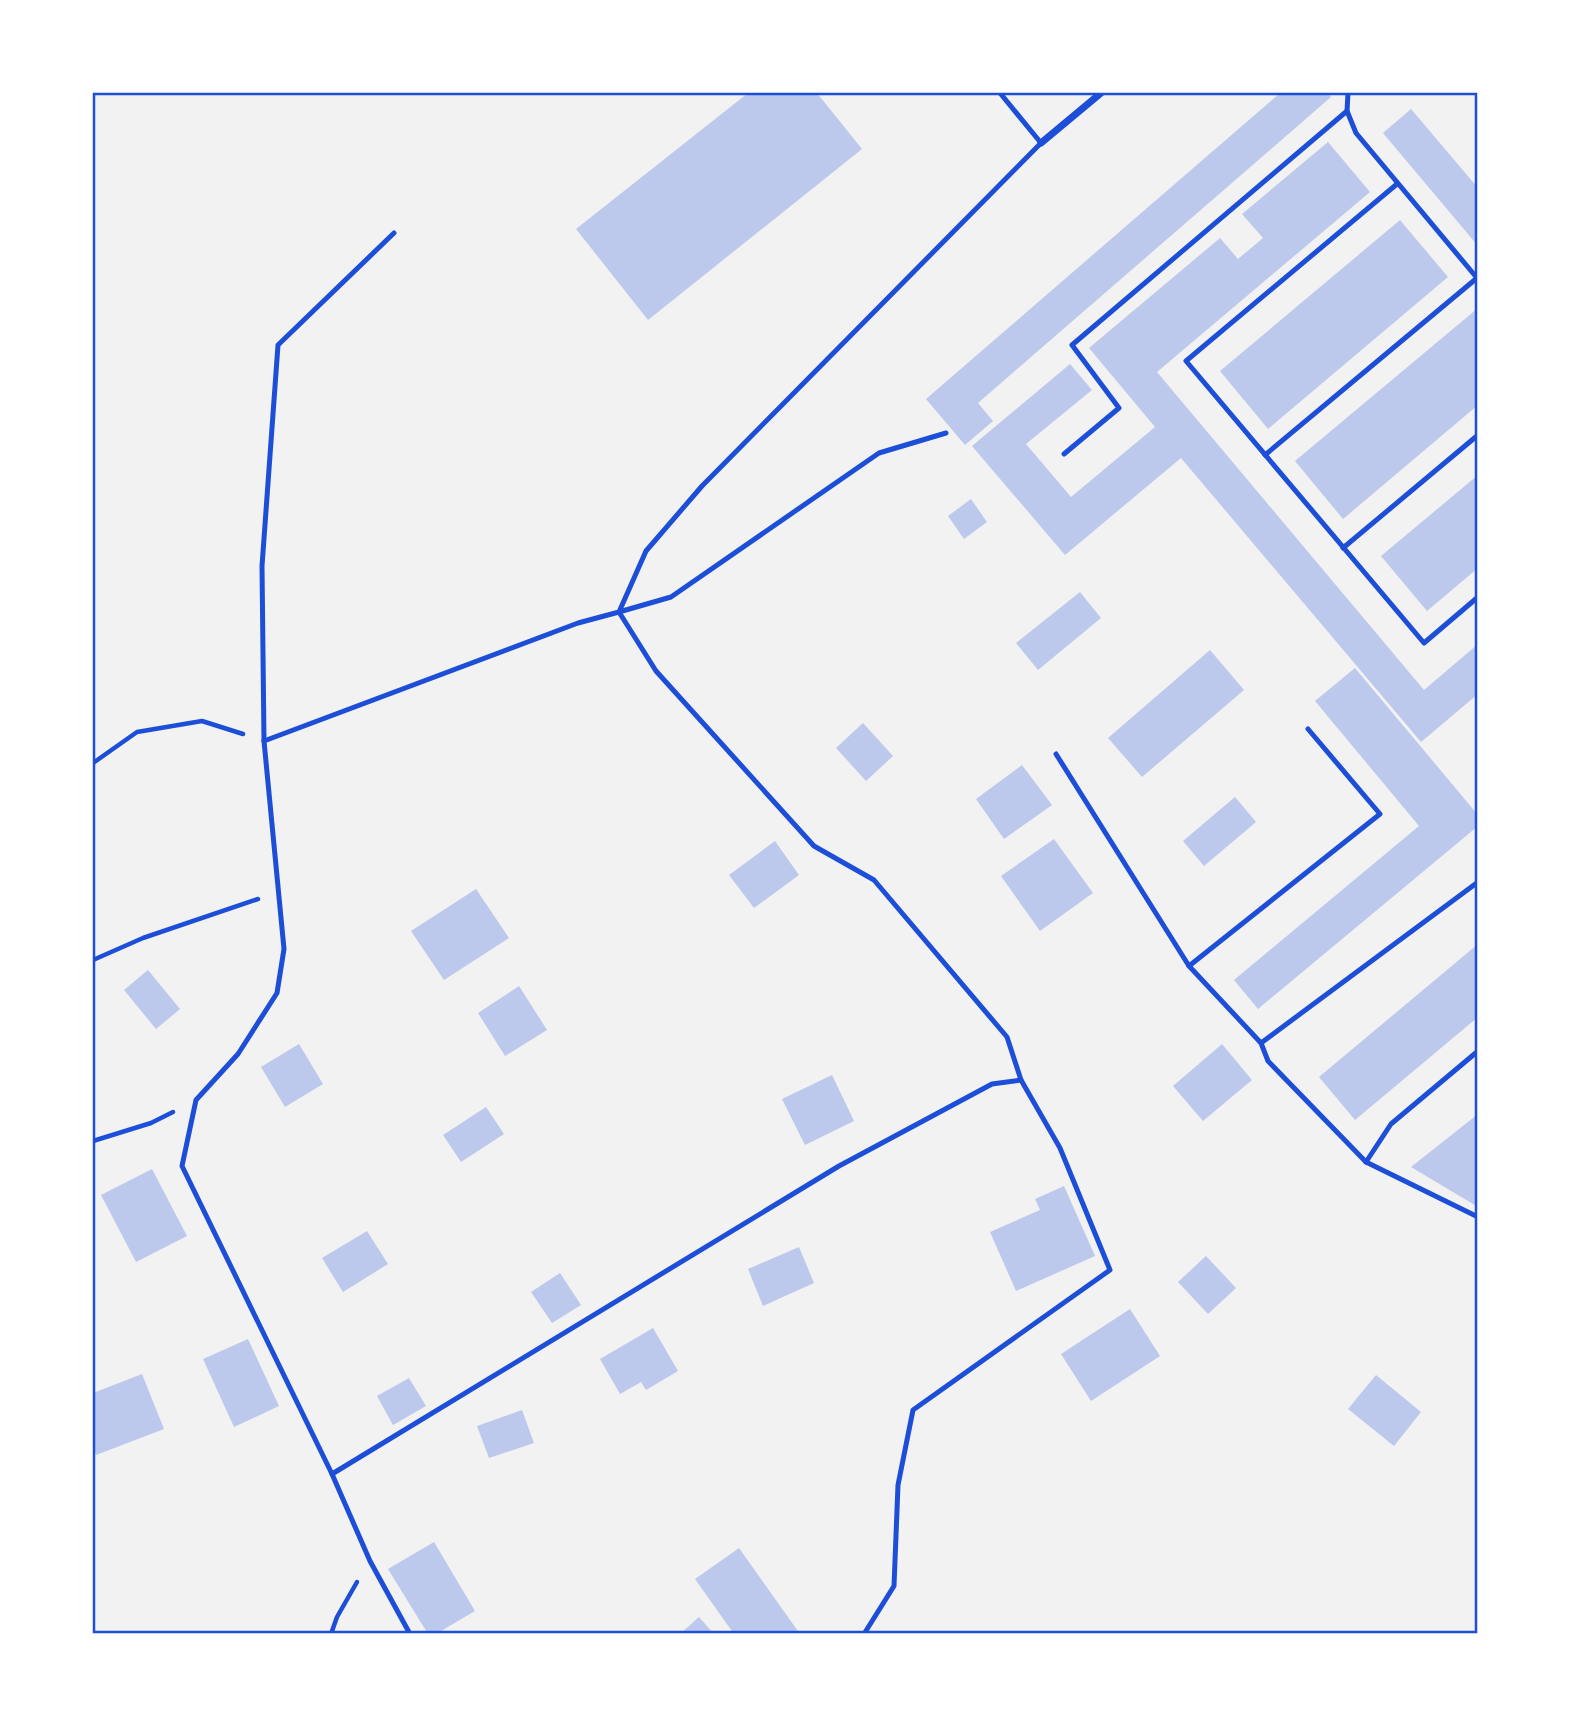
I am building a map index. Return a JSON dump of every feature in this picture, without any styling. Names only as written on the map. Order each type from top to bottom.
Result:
[{"type":"street","points":[[1041,143],[1101,93]]},
{"type":"lane","points":[[620,612],[646,551],[702,486],[1041,143],[1000,93]]},
{"type":"lane","points":[[1265,455],[1477,279],[1356,133],[1347,111],[1349,93]]},
{"type":"lane","points":[[1065,454],[1119,408],[1072,345],[1347,111]]},
{"type":"lane","points":[[1398,184],[1186,361],[1424,643],[1478,597]]},
{"type":"lane","points":[[394,233],[278,345],[262,566],[264,741],[284,949],[277,993],[237,1054],[196,1100],[182,1167],[332,1474],[370,1561],[410,1634]]},
{"type":"lane","points":[[264,741],[578,623],[671,597],[878,453],[946,433]]},
{"type":"lane","points":[[1343,548],[1478,435]]},
{"type":"lane","points":[[620,612],[656,671],[814,846],[874,880],[1007,1037],[1020,1080],[1060,1148],[1111,1270],[913,1410],[898,1485],[894,1586],[864,1634]]},
{"type":"lane","points":[[1189,966],[1380,814],[1308,729]]},
{"type":"lane","points":[[1056,754],[1189,966],[1261,1043],[1268,1061],[1366,1162],[1478,1217]]},
{"type":"lane","points":[[1261,1043],[1478,882]]},
{"type":"lane","points":[[1366,1162],[1391,1124],[1478,1051]]},
{"type":"lane","points":[[332,1474],[839,1166],[992,1084],[1020,1080]]},
{"type":"path","points":[[93,763],[137,732],[202,721],[264,741]]},
{"type":"path","points":[[93,960],[143,938],[278,892]]},
{"type":"path","points":[[93,1141],[151,1123],[196,1100]]},
{"type":"path","points":[[331,1634],[337,1617],[370,1561]]},
{"type":"building","points":[[748,93],[817,93],[862,149],[648,320],[576,229]]},
{"type":"building","points":[[1280,93],[1328,93],[1331,97],[978,403],[993,421],[965,445],[926,399]]},
{"type":"building","points":[[1411,109],[1478,188],[1478,246],[1383,133]]},
{"type":"building","points":[[1328,142],[1370,192],[1157,372],[1424,690],[1478,644],[1478,694],[1421,742],[1181,458],[1065,555],[972,446],[1070,364],[1092,390],[1026,444],[1071,497],[1155,427],[1089,348],[1220,238],[1238,259],[1263,238],[1242,214]]},
{"type":"building","points":[[1400,220],[1448,277],[1268,429],[1220,371]]},
{"type":"building","points":[[1478,308],[1478,405],[1343,519],[1295,461]]},
{"type":"building","points":[[1478,475],[1478,568],[1427,611],[1381,556]]},
{"type":"building","points":[[971,499],[987,522],[964,539],[948,516]]},
{"type":"building","points":[[1080,592],[1101,618],[1038,670],[1016,643]]},
{"type":"building","points":[[1210,650],[1244,690],[1142,777],[1108,738]]},
{"type":"building","points":[[1355,668],[1478,815],[1478,826],[1258,1009],[1234,980],[1419,826],[1315,701]]},
{"type":"building","points":[[863,723],[893,756],[866,781],[836,748]]},
{"type":"building","points":[[1022,765],[1052,805],[1004,839],[976,799]]},
{"type":"building","points":[[1235,797],[1256,822],[1204,866],[1183,841]]},
{"type":"building","points":[[1054,839],[1093,893],[1040,931],[1001,876]]},
{"type":"building","points":[[775,841],[799,875],[754,908],[729,875]]},
{"type":"building","points":[[476,889],[509,938],[444,980],[411,931]]},
{"type":"building","points":[[1478,944],[1478,1017],[1355,1120],[1319,1077]]},
{"type":"building","points":[[148,970],[180,1009],[156,1029],[124,990]]},
{"type":"building","points":[[519,986],[547,1030],[505,1056],[478,1013]]},
{"type":"building","points":[[299,1044],[323,1084],[285,1107],[261,1067]]},
{"type":"building","points":[[1222,1044],[1252,1080],[1203,1121],[1173,1086]]},
{"type":"building","points":[[832,1075],[854,1121],[805,1145],[782,1099]]},
{"type":"building","points":[[486,1107],[504,1134],[461,1162],[443,1135]]},
{"type":"building","points":[[1478,1114],[1478,1207],[1411,1167]]},
{"type":"building","points":[[152,1169],[187,1236],[136,1262],[101,1195]]},
{"type":"building","points":[[1064,1186],[1095,1256],[1016,1291],[990,1232],[1040,1210],[1035,1199]]},
{"type":"building","points":[[367,1231],[388,1264],[343,1292],[322,1258]]},
{"type":"building","points":[[799,1247],[814,1283],[763,1306],[748,1269]]},
{"type":"building","points":[[1206,1256],[1236,1288],[1208,1314],[1178,1282]]},
{"type":"building","points":[[560,1273],[581,1305],[552,1323],[531,1292]]},
{"type":"building","points":[[1130,1309],[1160,1356],[1091,1401],[1061,1354]]},
{"type":"building","points":[[653,1328],[678,1371],[646,1390],[641,1382],[620,1394],[600,1359]]},
{"type":"building","points":[[248,1339],[279,1406],[234,1427],[203,1359]]},
{"type":"building","points":[[142,1374],[164,1429],[96,1455],[93,1447],[93,1393]]},
{"type":"building","points":[[1376,1375],[1421,1412],[1394,1446],[1348,1409]]},
{"type":"building","points":[[409,1378],[426,1406],[393,1425],[377,1396]]},
{"type":"building","points":[[522,1410],[534,1443],[489,1458],[477,1426]]},
{"type":"building","points":[[434,1542],[475,1611],[436,1634],[428,1634],[388,1569]]},
{"type":"building","points":[[739,1548],[800,1634],[734,1634],[695,1579]]},
{"type":"building","points":[[699,1617],[714,1634],[680,1634]]}]
